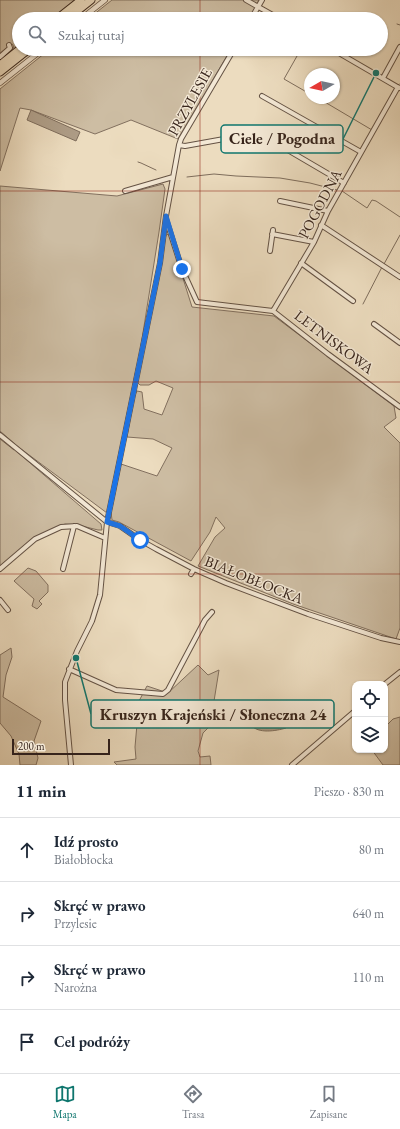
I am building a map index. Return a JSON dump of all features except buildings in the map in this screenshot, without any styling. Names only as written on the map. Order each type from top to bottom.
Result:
[{"type":"highway","points":[[66,12],[81,0]]},
{"type":"highway","points":[[76,12],[91,0]]},
{"type":"highway","points":[[0,65],[12,55]]},
{"type":"highway","points":[[0,72],[20,56]]},
{"type":"street","points":[[90,12],[105,0]]},
{"type":"street","points":[[246,0],[267,12]]},
{"type":"street","points":[[255,12],[262,0]]},
{"type":"street","points":[[0,57],[8,51],[10,48],[9,45]]},
{"type":"street","points":[[383,78],[400,47]]},
{"type":"street","points":[[0,83],[34,56]]},
{"type":"street","name":"PRZYLESIE","points":[[71,765],[64,693],[65,682],[69,669],[92,621],[99,601],[107,522],[160,263],[166,216],[179,144],[181,138],[230,56]]},
{"type":"street","points":[[344,56],[399,88]]},
{"type":"street","name":"POGODNA","points":[[273,310],[314,242],[328,211],[399,88]]},
{"type":"street","points":[[262,96],[361,152]]},
{"type":"street","points":[[179,144],[185,146],[224,139],[256,139],[275,144],[286,149],[344,183]]},
{"type":"street","points":[[125,191],[173,177]]},
{"type":"street","points":[[280,201],[328,211]]},
{"type":"street","points":[[166,216],[182,269],[197,302],[273,310]]},
{"type":"street","points":[[321,225],[400,277]]},
{"type":"street","points":[[270,251],[273,232],[314,242]]},
{"type":"street","points":[[301,262],[353,301]]},
{"type":"street","name":"LETNISKOWA","points":[[273,310],[328,354],[400,407]]},
{"type":"street","points":[[374,324],[400,343]]},
{"type":"street","name":"BIAŁOBŁOCKA","points":[[0,435],[107,522],[120,526],[140,540],[194,568],[283,608],[336,623],[379,639],[400,642]]},
{"type":"street","points":[[63,568],[74,526]]},
{"type":"street","points":[[0,569],[34,539],[61,527],[77,526],[105,538]]},
{"type":"street","points":[[191,574],[194,568]]},
{"type":"street","points":[[0,600],[8,610]]},
{"type":"street","points":[[69,669],[116,690],[163,694],[168,690],[205,620],[212,612]]},
{"type":"street","points":[[332,627],[336,623]]},
{"type":"street","points":[[388,682],[400,672]]},
{"type":"street","points":[[292,765],[352,714]]},
{"type":"shaded area","points":[[0,0],[76,0],[61,12],[12,12],[12,44],[0,53]]},
{"type":"shaded area","points":[[112,0],[259,0],[253,12],[97,12]]},
{"type":"shaded area","points":[[12,49],[12,51],[0,60],[0,58]]},
{"type":"shaded area","points":[[41,56],[227,56],[178,139],[131,120],[95,134],[31,110],[20,108],[0,171],[0,89]]},
{"type":"shaded area","points":[[31,110],[80,132],[76,141],[27,120]]},
{"type":"shaded area","points":[[163,184],[165,189],[138,364],[140,364],[166,235],[169,234],[192,307],[274,316],[394,406],[396,418],[384,427],[400,443],[400,628],[396,639],[293,604],[198,566],[215,537],[225,528],[216,517],[210,532],[191,561],[119,522],[112,520],[111,512],[121,464],[157,476],[172,448],[153,439],[127,437],[134,397],[137,391],[142,392],[144,409],[162,415],[173,388],[156,381],[149,385],[140,385],[137,382],[137,365],[107,513],[17,446],[15,450],[101,524],[102,530],[65,524],[34,538],[0,566],[0,439],[14,450],[16,445],[0,431],[0,186],[117,196]]},
{"type":"shaded area","points":[[28,568],[36,571],[48,585],[48,592],[39,601],[42,604],[37,609],[32,606],[34,599],[14,581]]},
{"type":"shaded area","points":[[11,648],[12,657],[6,675],[3,697],[41,721],[34,741],[38,758],[36,765],[20,765],[19,754],[11,736],[0,723],[0,655]]},
{"type":"shaded area","points":[[198,665],[208,675],[219,670],[210,726],[203,733],[198,751],[200,757],[210,756],[211,765],[117,765],[114,762],[136,759],[135,747],[139,701],[147,686],[168,693]]},
{"type":"shaded area","points":[[400,717],[400,765],[383,765],[374,753],[388,753],[388,724],[393,719]]},
{"type":"shaded area","points":[[254,719],[284,721],[286,723],[286,728],[272,731],[258,730],[251,725]]},
{"type":"waterway","points":[[297,56],[284,79],[304,91]]},
{"type":"waterway","points":[[328,104],[372,130]]},
{"type":"waterway","points":[[138,162],[156,170]]},
{"type":"waterway","points":[[187,177],[214,174],[280,178],[310,183],[337,190]]},
{"type":"waterway","points":[[342,191],[367,208],[372,200],[376,201],[400,217]]},
{"type":"waterway","points":[[384,264],[400,235]]},
{"type":"waterway","points":[[363,304],[382,267]]},
{"type":"place","name":"Ciele / Pogodna","points":[[376,73]]},
{"type":"place","name":"Kruszyn Krajeński / Słoneczna 24","points":[[76,658]]},
{"type":"route","points":[[140,540],[120,526],[107,522],[160,263],[166,216],[182,269]]}]
